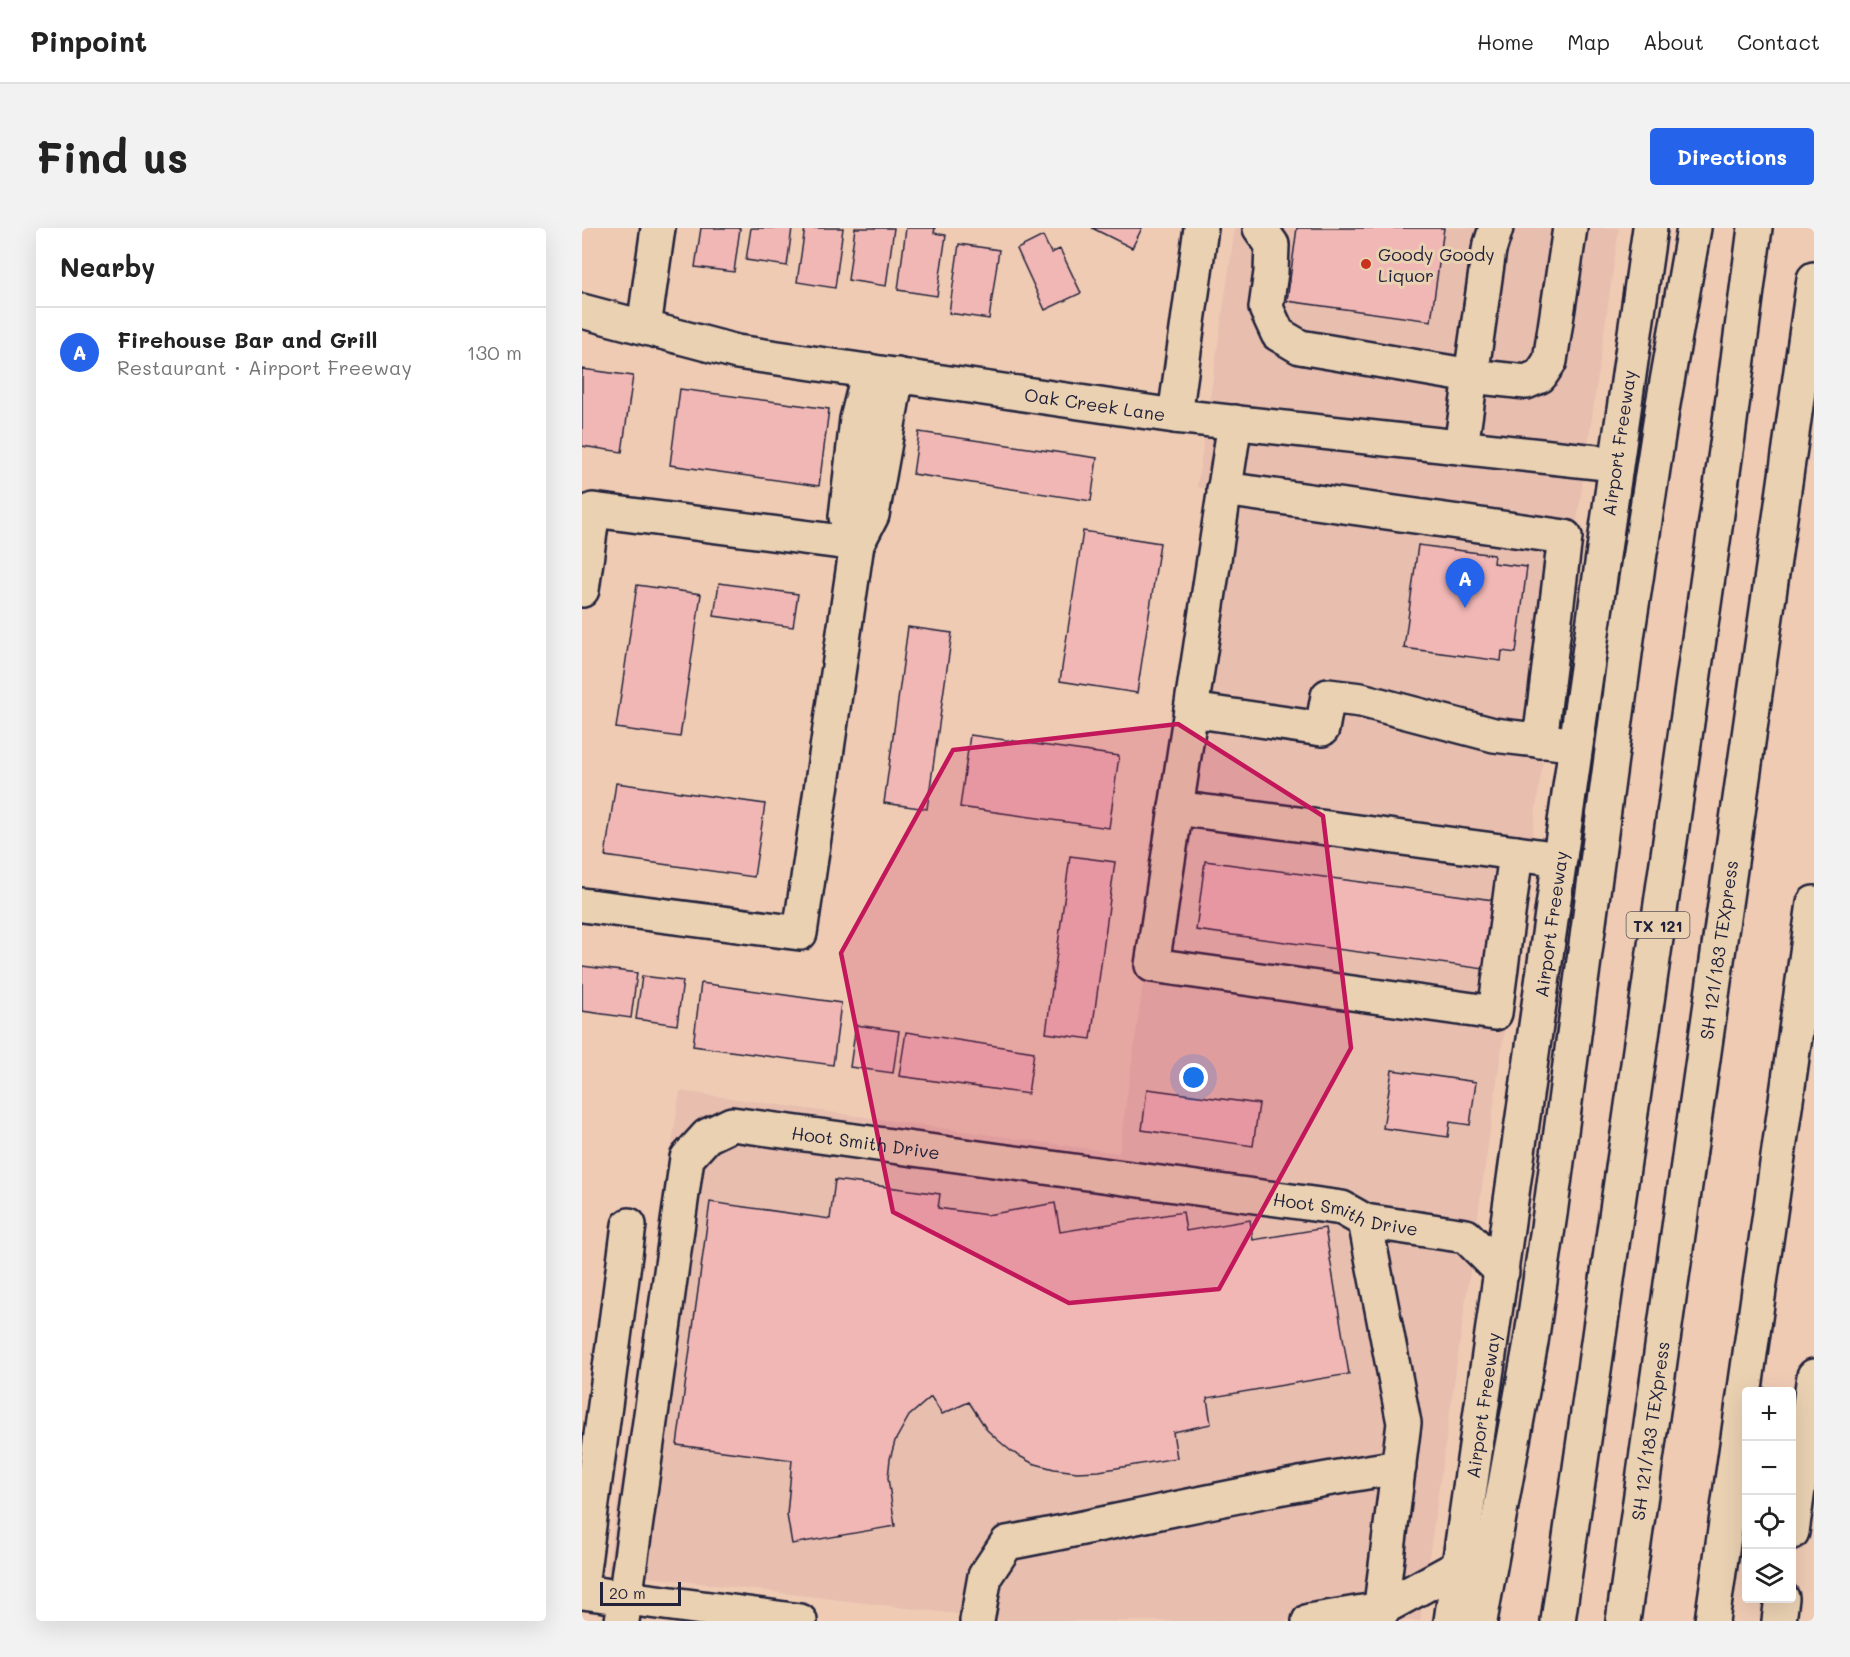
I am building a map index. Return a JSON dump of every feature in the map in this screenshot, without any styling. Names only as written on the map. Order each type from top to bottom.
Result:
[{"type":"main road","points":[[644,327],[658,228]]},
{"type":"main road","points":[[1175,416],[1201,228]]},
{"type":"main road","points":[[1260,228],[1272,245],[1266,308],[1278,334],[1300,347],[1471,376],[1526,382],[1540,376],[1550,361],[1570,228]]},
{"type":"main road","points":[[1461,447],[1489,250],[1496,228]]},
{"type":"main road","name":"Airport Freeway","points":[[1451,1621],[1650,228]]},
{"type":"main road","points":[[1480,1621],[1533,1331],[1628,631],[1662,410],[1694,228]]},
{"type":"main road","name":"TX 121","points":[[1558,1621],[1725,455],[1755,228]]},
{"type":"main road","name":"SH 121/183 TEXpress","points":[[1623,1621],[1814,279]]},
{"type":"main road","name":"Oak Creek Lane","points":[[582,311],[737,352],[1175,416],[1615,464]]},
{"type":"main road","points":[[582,905],[800,933],[857,544],[846,517],[857,419],[883,373]]},
{"type":"main road","points":[[1235,422],[1152,965],[1495,1013],[1516,854]]},
{"type":"main road","points":[[1224,489],[1565,537],[1540,741]]},
{"type":"main road","points":[[582,590],[593,510],[857,544]]},
{"type":"main road","points":[[1191,711],[1322,729],[1328,696],[1361,700],[1494,735],[1576,745]]},
{"type":"main road","points":[[1176,808],[1560,859]]},
{"type":"main road","points":[[1712,1621],[1814,903]]},
{"type":"main road","name":"Hoot Smith Drive","points":[[624,1609],[687,1158],[708,1136],[732,1124],[1342,1208],[1365,1221],[1466,1236],[1502,1272]]},
{"type":"main road","points":[[1365,1221],[1404,1423],[1386,1617]]},
{"type":"main road","points":[[582,1578],[629,1225]]},
{"type":"main road","points":[[1796,1498],[1814,1376]]},
{"type":"main road","points":[[977,1621],[985,1576],[1007,1543],[1316,1480],[1399,1467]]},
{"type":"main road","points":[[1309,1621],[1386,1617],[1460,1566]]},
{"type":"main road","points":[[582,1592],[624,1609],[800,1621]]},
{"type":"main road","points":[[1779,1621],[1781,1603]]},
{"type":"highlighted area","points":[[1178,724],[1323,816],[1351,1048],[1219,1289],[1069,1303],[893,1212],[841,953],[953,750]]},
{"type":"shaded area","points":[[1235,228],[1619,228],[1420,1621],[999,1621],[999,1619],[607,1572],[680,1091],[1119,1153],[1213,490],[1197,487]]},
{"type":"building","points":[[701,228],[740,228],[734,272],[695,267]]},
{"type":"building","points":[[751,228],[792,228],[787,266],[746,260]]},
{"type":"building","points":[[805,228],[843,228],[835,288],[797,282]]},
{"type":"building","points":[[855,228],[894,228],[886,286],[848,280]]},
{"type":"building","points":[[906,228],[935,228],[934,233],[946,235],[937,296],[898,290]]},
{"type":"building","points":[[1092,228],[1142,228],[1132,248]]},
{"type":"building","name":"Goody Goody Liquor","points":[[1297,228],[1444,228],[1431,321],[1287,301]]},
{"type":"building","points":[[1043,236],[1051,253],[1060,249],[1081,293],[1045,310],[1017,249]]},
{"type":"building","points":[[959,244],[999,250],[989,319],[949,313]]},
{"type":"building","points":[[582,369],[633,376],[622,452],[582,446]]},
{"type":"building","points":[[680,389],[829,409],[819,486],[670,465]]},
{"type":"building","points":[[919,432],[1097,458],[1091,501],[913,474]]},
{"type":"building","points":[[1083,531],[1160,543],[1137,693],[1060,681]]},
{"type":"building","points":[[1418,545],[1494,555],[1493,563],[1527,567],[1516,653],[1502,651],[1501,661],[1404,648]]},
{"type":"building","points":[[719,583],[798,594],[793,627],[714,616]]},
{"type":"building","points":[[637,585],[701,594],[680,737],[616,728]]},
{"type":"building","points":[[908,627],[952,633],[927,809],[884,803]]},
{"type":"building","points":[[970,735],[1119,756],[1109,828],[960,807]]},
{"type":"building","points":[[616,783],[765,804],[754,877],[605,856]]},
{"type":"building","points":[[1070,856],[1115,862],[1091,1039],[1046,1033]]},
{"type":"building","points":[[1205,861],[1493,900],[1484,969],[1196,930]]},
{"type":"building","points":[[582,966],[637,973],[631,1018],[582,1011]]},
{"type":"building","points":[[642,976],[683,981],[677,1025],[636,1019]]},
{"type":"building","points":[[701,983],[841,1003],[833,1065],[693,1046]]},
{"type":"building","points":[[856,1025],[899,1031],[893,1073],[850,1067]]},
{"type":"building","points":[[906,1032],[1034,1052],[1028,1094],[899,1076]]},
{"type":"building","points":[[1392,1070],[1476,1082],[1470,1125],[1450,1122],[1448,1137],[1383,1128]]},
{"type":"building","points":[[1147,1089],[1259,1104],[1253,1146],[1142,1130]]},
{"type":"building","points":[[835,1180],[940,1194],[938,1208],[987,1215],[1055,1203],[1060,1232],[1183,1212],[1186,1231],[1250,1220],[1253,1240],[1325,1228],[1349,1374],[1207,1398],[1211,1424],[1173,1432],[1177,1458],[1099,1471],[1077,1472],[1032,1463],[1012,1452],[987,1430],[969,1402],[942,1414],[931,1397],[909,1416],[895,1441],[888,1478],[895,1526],[792,1544],[787,1515],[792,1460],[677,1445],[710,1202],[830,1219]]},
{"type":"place","name":"Goody Goody Liquor","points":[[1366,264]]},
{"type":"place","name":"Firehouse Bar and Grill","points":[[1465,608]]}]
